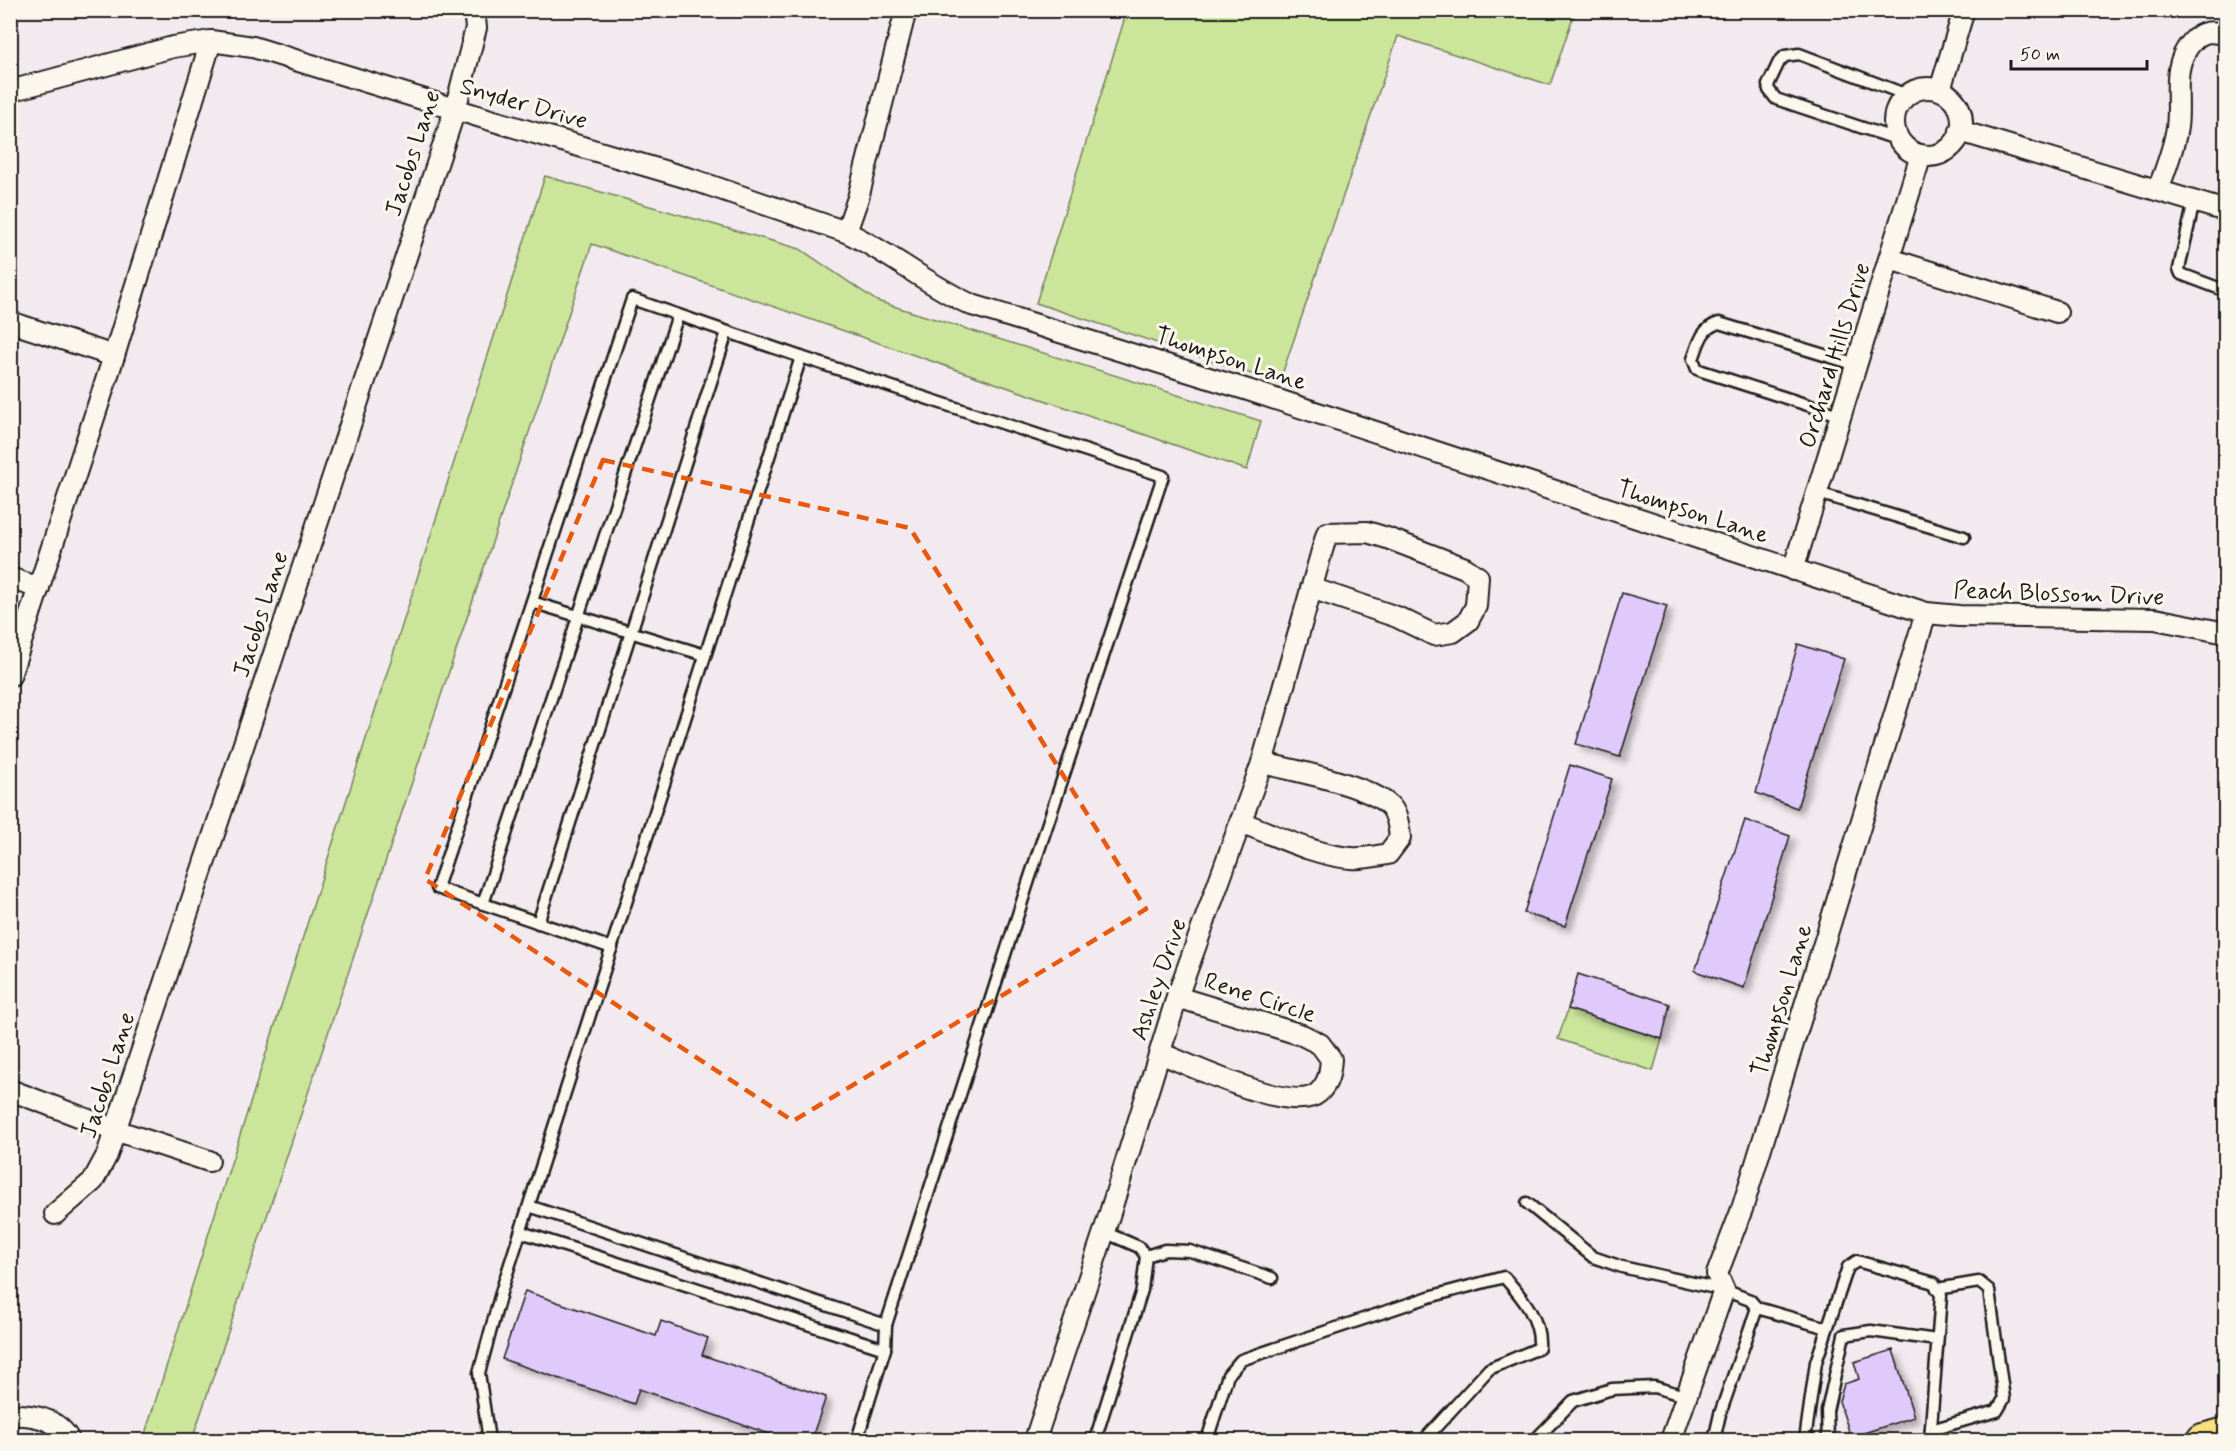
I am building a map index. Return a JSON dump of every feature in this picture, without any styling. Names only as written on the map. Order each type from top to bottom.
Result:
[{"type":"main road","points":[[2204,1440],[2226,1434]]},
{"type":"street","name":"Jacobs Lane","points":[[55,1214],[93,1181],[107,1155],[455,110],[476,28],[474,10]]},
{"type":"street","points":[[846,232],[858,198],[906,10]]},
{"type":"street","points":[[1940,90],[1964,10]]},
{"type":"street","points":[[2158,190],[2177,126],[2179,67],[2185,50],[2203,32],[2214,31],[2226,35]]},
{"type":"street","name":"Snyder Drive","points":[[10,91],[173,47],[211,41],[253,47],[455,110],[691,178],[846,232]]},
{"type":"street","points":[[10,676],[114,356],[211,41]]},
{"type":"street","points":[[1927,87],[1940,90],[1951,97],[1959,108],[1962,121],[1960,131],[1953,146],[1941,153],[1929,156],[1915,154],[1899,140],[1893,122],[1896,109],[1903,98],[1914,90],[1927,87]]},
{"type":"street","points":[[1960,131],[2226,211]]},
{"type":"street","name":"Orchard Hills Drive","points":[[1793,570],[1922,155]]},
{"type":"street","name":"Thompson Lane","points":[[846,232],[872,244],[933,285],[972,305],[1248,390],[1926,613],[1742,1209],[1717,1274],[1724,1290],[1671,1440]]},
{"type":"street","points":[[1890,259],[2057,312]]},
{"type":"street","points":[[10,322],[114,356]]},
{"type":"street","name":"Ashley Drive","points":[[1035,1440],[1104,1232],[1177,997],[1262,762],[1311,588],[1327,533],[1367,532],[1465,568],[1478,577],[1476,606],[1468,621],[1453,632],[1434,635],[1397,618],[1311,588]]},
{"type":"street","points":[[10,578],[39,588]]},
{"type":"street","name":"Peach Blossom Drive","points":[[1926,613],[1959,616],[2155,619],[2226,633]]},
{"type":"street","points":[[1240,822],[1321,852],[1350,858],[1388,854],[1400,838],[1398,821],[1390,807],[1370,795],[1350,785],[1262,762]]},
{"type":"street","name":"Rene Circle","points":[[1160,1053],[1249,1089],[1289,1100],[1318,1094],[1329,1078],[1330,1059],[1320,1044],[1302,1035],[1177,997]]},
{"type":"street","points":[[10,1090],[115,1130],[208,1161]]},
{"type":"street","points":[[10,1415],[40,1418],[55,1425],[66,1434],[69,1440]]},
{"type":"lane","points":[[1899,140],[1776,99],[1768,85],[1779,62],[1785,56],[1798,54],[1907,95]]},
{"type":"lane","points":[[2194,201],[2179,269],[2181,274],[2226,291]]},
{"type":"lane","points":[[612,948],[437,888],[632,299],[1163,476],[1029,880],[886,1325],[885,1349],[857,1440]]},
{"type":"lane","points":[[483,904],[678,315]]},
{"type":"lane","points":[[1842,416],[1702,371],[1697,369],[1693,359],[1703,332],[1719,323],[1857,365]]},
{"type":"lane","points":[[538,923],[727,332]]},
{"type":"lane","points":[[489,1440],[479,1373],[502,1289],[801,357]]},
{"type":"lane","points":[[1818,493],[1964,537]]},
{"type":"lane","points":[[531,602],[705,655]]},
{"type":"lane","points":[[1527,1203],[1593,1257],[1622,1267],[1724,1290],[1750,1300],[1757,1308],[1827,1328]]},
{"type":"lane","points":[[529,1206],[886,1325]]},
{"type":"lane","points":[[521,1232],[885,1349]]},
{"type":"lane","points":[[1095,1440],[1142,1290],[1146,1256],[1138,1246],[1104,1232]]},
{"type":"lane","points":[[1146,1256],[1166,1250],[1190,1251],[1272,1278]]},
{"type":"lane","points":[[1805,1440],[1816,1362],[1848,1267],[1857,1262],[1934,1283],[1937,1289],[1941,1295],[1931,1435],[1997,1412],[2004,1399],[1989,1290],[1979,1282],[1937,1289]]},
{"type":"lane","points":[[1207,1440],[1228,1375],[1241,1360],[1429,1297],[1504,1277],[1524,1299],[1540,1334],[1539,1348],[1489,1369],[1424,1440]]},
{"type":"lane","points":[[1714,1440],[1720,1414],[1757,1308]]},
{"type":"lane","points":[[1828,1440],[1827,1411],[1844,1335],[1871,1331],[1937,1340]]},
{"type":"lane","points":[[1535,1440],[1573,1401],[1612,1389],[1653,1387],[1685,1396]]},
{"type":"highlighted area","points":[[603,460],[910,528],[1146,909],[793,1121],[425,879]]},
{"type":"green space","points":[[1127,10],[1575,11],[1550,85],[1398,36],[1279,383],[1036,303]]},
{"type":"green space","points":[[545,176],[800,249],[877,301],[1261,421],[1247,470],[592,244],[192,1440],[143,1440]]},
{"type":"green space","points":[[1568,1009],[1662,1039],[1653,1071],[1558,1039]]},
{"type":"building","points":[[1622,593],[1667,606],[1620,757],[1576,744]]},
{"type":"building","points":[[1798,644],[1844,659],[1797,808],[1756,793]]},
{"type":"building","points":[[1570,765],[1612,779],[1565,926],[1524,913]]},
{"type":"building","points":[[1745,820],[1790,836],[1744,988],[1695,971]]},
{"type":"building","points":[[1578,974],[1670,1004],[1662,1039],[1568,1009]]},
{"type":"building","points":[[525,1291],[656,1336],[661,1321],[708,1338],[702,1355],[826,1397],[811,1440],[787,1440],[639,1389],[634,1404],[502,1359]]},
{"type":"building","points":[[1893,1350],[1914,1417],[1851,1437],[1839,1401],[1844,1384],[1859,1379],[1854,1362]]}]
